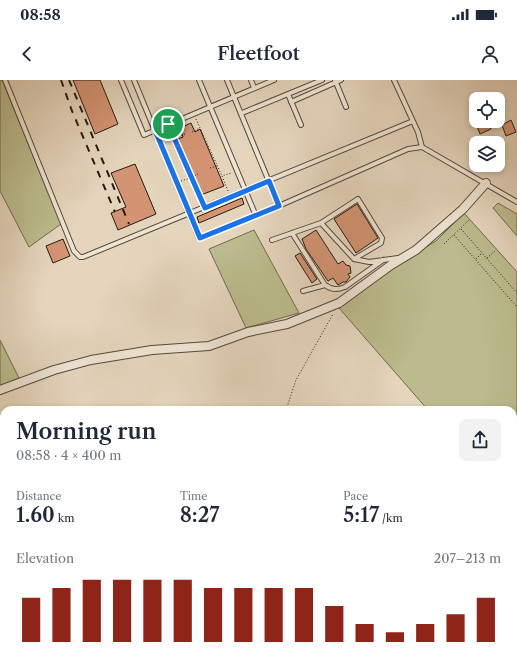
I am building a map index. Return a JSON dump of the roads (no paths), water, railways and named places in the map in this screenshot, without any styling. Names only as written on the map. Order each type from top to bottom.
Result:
[{"type":"street","points":[[0,390],[54,370],[91,360],[152,350],[209,346],[248,332],[287,324],[339,303],[416,250],[437,233],[463,209],[486,183]]},
{"type":"lane","points":[[5,80],[74,250],[80,257],[88,256],[190,215],[412,121]]},
{"type":"lane","points":[[121,80],[144,135],[272,80]]},
{"type":"lane","points":[[134,80],[200,238],[256,216],[408,149],[422,146]]},
{"type":"lane","points":[[199,80],[256,216]]},
{"type":"lane","points":[[227,80],[242,113],[279,206]]},
{"type":"lane","points":[[251,80],[254,88]]},
{"type":"lane","points":[[242,113],[322,80]]},
{"type":"lane","points":[[291,102],[335,81],[342,80]]},
{"type":"lane","points":[[394,80],[422,146],[517,202]]},
{"type":"lane","points":[[335,81],[346,107]]},
{"type":"lane","points":[[288,94],[301,125]]},
{"type":"lane","points":[[272,240],[321,222],[358,199],[382,238],[381,243],[354,259]]},
{"type":"lane","points":[[321,222],[354,259],[364,262],[403,258]]},
{"type":"lane","points":[[292,232],[325,285],[334,289],[345,287],[384,260]]},
{"type":"lane","points":[[303,291],[325,285]]},
{"type":"railway","points":[[61,80],[72,111],[115,212]]},
{"type":"railway","points":[[69,80],[129,224]]}]
